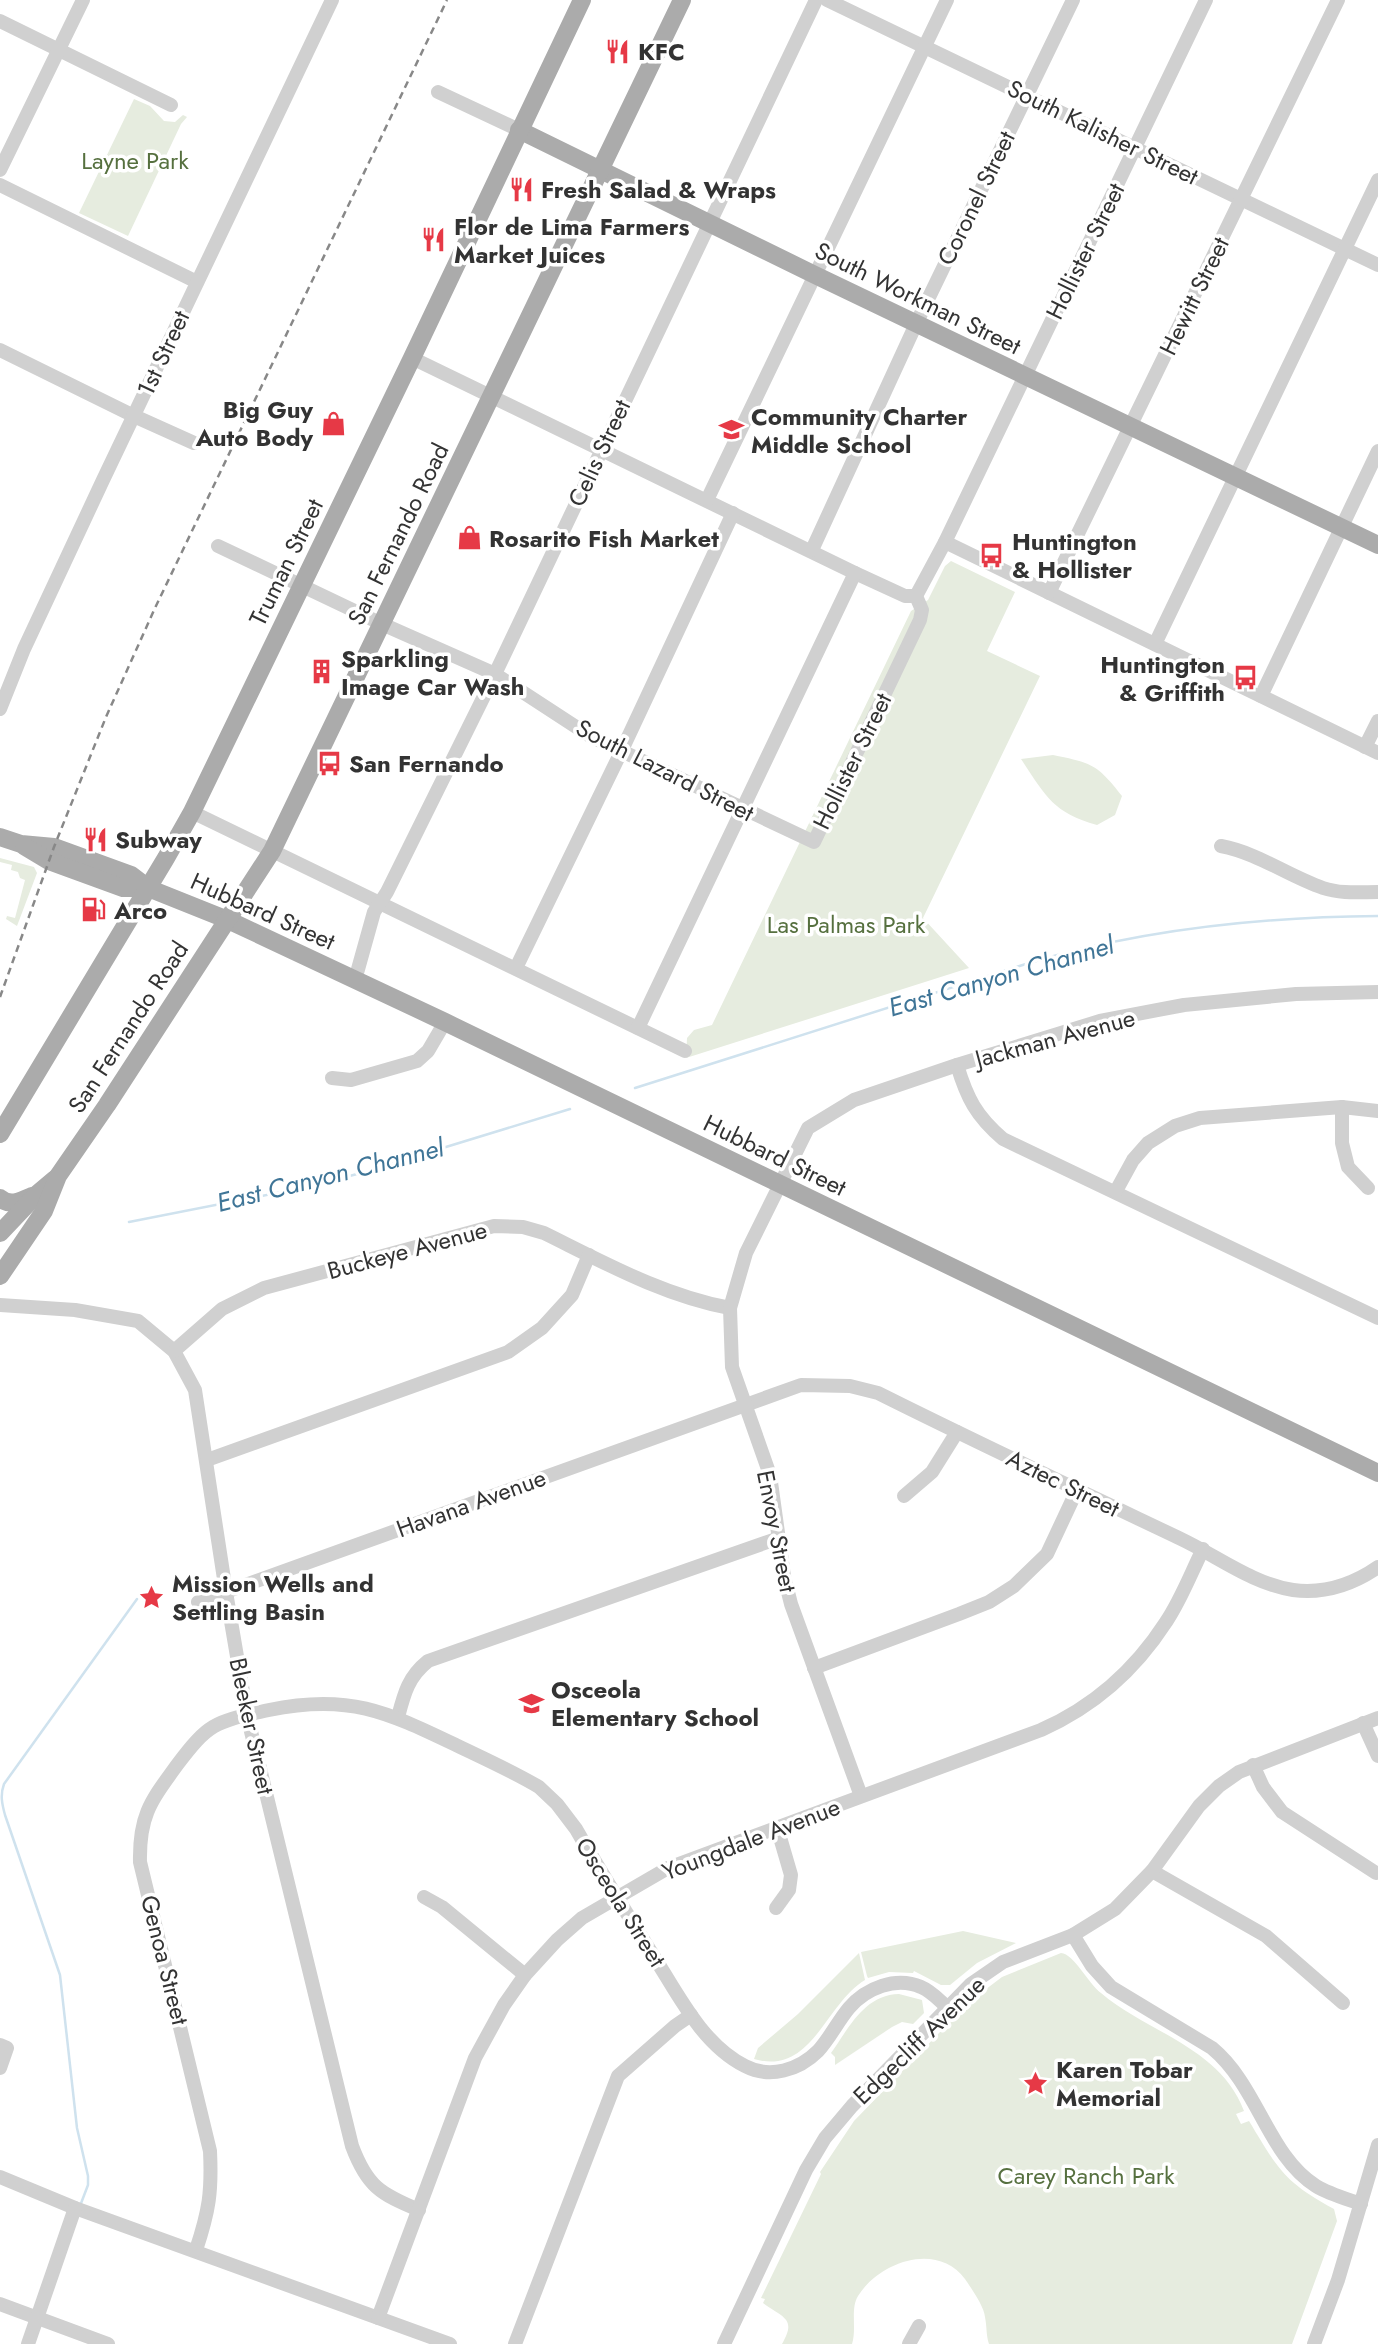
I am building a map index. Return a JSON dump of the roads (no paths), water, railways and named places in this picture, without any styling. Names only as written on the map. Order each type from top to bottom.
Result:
[{"type":"main road","name":"Truman Street","points":[[1,1133],[192,812],[582,0]]},
{"type":"main road","name":"San Fernando Road","points":[[0,1276],[44,1211],[58,1176],[272,851],[682,0]]},
{"type":"main road","name":"South Workman Street","points":[[519,130],[1378,545]]},
{"type":"main road","name":"Hubbard Street","points":[[0,837],[131,875],[148,888],[228,920],[445,1022],[1378,1473]]},
{"type":"main road","name":"San Fernando Road","points":[[0,1233],[58,1176]]},
{"type":"main road","points":[[0,1198],[5,1203],[11,1203],[36,1195]]},
{"type":"street","points":[[0,170],[83,0]]},
{"type":"street","name":"1st Street","points":[[0,709],[24,649],[331,0]]},
{"type":"street","name":"Celis Street","points":[[355,980],[374,912],[495,674],[816,0]]},
{"type":"street","name":"South Kalisher Street","points":[[827,0],[1378,265]]},
{"type":"street","points":[[707,500],[947,0]]},
{"type":"street","name":"Coronel Street","points":[[812,550],[916,324],[1073,0]]},
{"type":"street","name":"Hollister Street","points":[[814,842],[920,620],[922,611],[916,596],[945,542],[1206,0]]},
{"type":"street","name":"Hewitt Street","points":[[1049,593],[1338,0]]},
{"type":"street","points":[[0,21],[171,105]]},
{"type":"street","name":"South Workman Street","points":[[439,92],[519,130]]},
{"type":"street","points":[[1155,644],[1378,180]]},
{"type":"street","points":[[0,185],[197,282]]},
{"type":"street","points":[[0,350],[194,443]]},
{"type":"street","points":[[412,358],[855,573],[905,596],[916,596]]},
{"type":"street","points":[[1261,696],[1378,451]]},
{"type":"street","points":[[516,968],[733,513]]},
{"type":"street","points":[[945,542],[1372,750],[1378,721]]},
{"type":"street","name":"South Lazard Street","points":[[218,546],[495,674],[590,736],[814,842]]},
{"type":"street","points":[[638,1028],[855,573]]},
{"type":"street","points":[[192,812],[685,1051]]},
{"type":"street","points":[[1221,846],[1240,849],[1323,888],[1339,892],[1378,892]]},
{"type":"street","name":"Jackman Avenue","points":[[781,1185],[808,1128],[818,1120],[854,1100],[957,1065],[1100,1021],[1184,1005],[1296,994],[1378,992]]},
{"type":"street","points":[[332,1078],[351,1080],[418,1061],[428,1051],[445,1022]]},
{"type":"street","points":[[957,1065],[971,1105],[985,1123],[1003,1139],[1378,1318]]},
{"type":"street","points":[[1116,1191],[1133,1160],[1148,1143],[1174,1126],[1200,1118],[1342,1107],[1378,1111]]},
{"type":"street","points":[[1342,1107],[1342,1143],[1348,1167],[1368,1188]]},
{"type":"street","name":"Envoy Street","points":[[781,1185],[746,1253],[730,1308],[730,1358],[770,1475],[787,1590],[861,1796]]},
{"type":"street","name":"Buckeye Avenue","points":[[174,1351],[222,1309],[264,1288],[494,1226],[523,1227],[544,1233],[688,1298],[730,1308]]},
{"type":"street","points":[[207,1460],[508,1352],[542,1328],[572,1295],[589,1255]]},
{"type":"street","name":"Bleeker Street","points":[[0,1305],[75,1310],[138,1321],[174,1351],[195,1390],[247,1715],[352,2146],[360,2168],[375,2187],[392,2199],[419,2210]]},
{"type":"street","name":"Aztec Street","points":[[744,1404],[801,1385],[850,1386],[877,1393],[1203,1549],[1264,1583],[1314,1591],[1342,1586],[1378,1567]]},
{"type":"street","name":"Havana Avenue","points":[[198,1602],[744,1404]]},
{"type":"street","points":[[904,1496],[932,1472],[957,1433]]},
{"type":"street","points":[[814,1668],[979,1606],[1014,1586],[1047,1554],[1077,1490]]},
{"type":"street","points":[[398,1717],[407,1684],[415,1671],[428,1661],[779,1538]]},
{"type":"street","name":"Youngdale Avenue","points":[[378,2318],[475,2058],[525,1975],[557,1940],[582,1918],[668,1868],[1041,1730],[1084,1708],[1121,1676],[1167,1621],[1203,1549]]},
{"type":"street","name":"Osceola Street","points":[[247,1715],[318,1703],[354,1705],[398,1717],[538,1787],[558,1804],[573,1826],[691,2015],[724,2053],[747,2068],[768,2073],[788,2070],[806,2061],[820,2050],[853,2003],[875,1988],[891,1983],[918,1986],[930,1992],[947,2007]]},
{"type":"street","name":"Genoa Street","points":[[196,2250],[206,2221],[212,2189],[210,2151],[140,1862],[140,1841],[143,1819],[152,1800],[195,1741],[206,1729],[220,1721],[247,1715]]},
{"type":"street","name":"Edgecliff Avenue","points":[[724,2344],[806,2170],[825,2138],[852,2106],[971,1984],[1003,1962],[1073,1935],[1115,1909],[1152,1871],[1199,1806],[1219,1786],[1253,1765],[1378,1718]]},
{"type":"street","points":[[1363,1723],[1378,1756]]},
{"type":"street","points":[[1253,1765],[1263,1787],[1282,1812],[1376,1873]]},
{"type":"street","points":[[776,1908],[789,1891],[791,1875],[777,1827]]},
{"type":"street","points":[[1152,1871],[1266,1937],[1343,2003]]},
{"type":"street","points":[[425,1897],[442,1907],[525,1975]]},
{"type":"street","points":[[1073,1935],[1092,1966],[1111,1987],[1212,2048],[1226,2060],[1238,2074],[1294,2167],[1316,2186],[1361,2204]]},
{"type":"street","points":[[514,2344],[618,2076],[691,2015]]},
{"type":"street","points":[[0,2068],[4,2047]]},
{"type":"street","points":[[1314,2344],[1338,2280],[1378,2145]]},
{"type":"street","points":[[0,2177],[75,2208],[450,2344]]},
{"type":"street","points":[[28,2344],[75,2208]]},
{"type":"street","points":[[0,2304],[108,2344]]},
{"type":"street","points":[[909,2344],[919,2326]]},
{"type":"waterway","name":"East Canyon Channel","points":[[635,1088],[1029,963],[1115,941],[1245,922],[1378,916]]},
{"type":"waterway","name":"East Canyon Channel","points":[[129,1222],[307,1187],[570,1109]]},
{"type":"waterway","points":[[80,2206],[88,2185],[88,2176],[77,2128],[60,1975],[5,1815],[2,1792],[4,1784],[137,1599]]},
{"type":"railway","points":[[0,997],[54,847],[106,717],[155,608],[447,0]]},
{"type":"place","name":"KFC","points":[[618,51]]},
{"type":"place","name":"Fresh Salad & Wraps","points":[[521,189]]},
{"type":"place","name":"Flor de Lima Farmers Market Juices","points":[[434,240]]},
{"type":"place","name":"Big Guy Auto Body","points":[[333,423]]},
{"type":"place","name":"Community Charter Middle School","points":[[731,430]]},
{"type":"place","name":"Rosarito Fish Market","points":[[469,538]]},
{"type":"place","name":"Huntington & Hollister","points":[[992,555]]},
{"type":"place","name":"Sparkling Image Car Wash","points":[[321,672]]},
{"type":"place","name":"Huntington & Griffith","points":[[1245,678]]},
{"type":"place","name":"San Fernando","points":[[329,763]]},
{"type":"place","name":"Subway","points":[[95,839]]},
{"type":"place","name":"Arco","points":[[94,910]]},
{"type":"place","name":"Mission Wells and Settling Basin","points":[[152,1597]]},
{"type":"place","name":"Osceola Elementary School","points":[[531,1703]]},
{"type":"place","name":"Karen Tobar Memorial","points":[[1036,2083]]},
{"type":"park label","name":"Layne Park","points":[[135,160]]},
{"type":"park label","name":"Las Palmas Park","points":[[846,924]]},
{"type":"park label","name":"Carey Ranch Park","points":[[1086,2175]]}]
